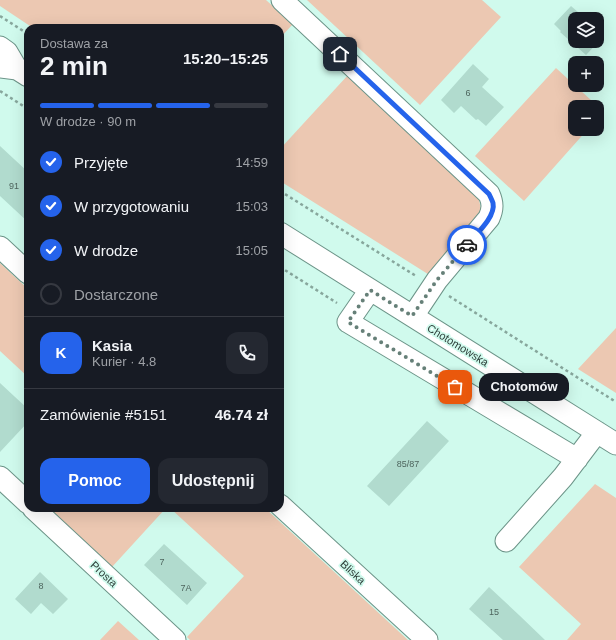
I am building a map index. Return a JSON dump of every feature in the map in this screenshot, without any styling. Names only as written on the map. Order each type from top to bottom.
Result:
[{"type":"street","points":[[282,0],[489,194],[493,203],[489,218],[437,280],[412,316]]},
{"type":"street","points":[[0,47],[7,52],[15,70]]},
{"type":"street","name":"Chotomowska","points":[[284,236],[616,444]]},
{"type":"street","points":[[0,247],[24,269]]},
{"type":"street","points":[[370,290],[348,322],[577,459]]},
{"type":"street","points":[[506,541],[563,477],[597,432]]},
{"type":"street","points":[[0,477],[24,499]]},
{"type":"street","name":"Bliska","points":[[284,509],[427,640]]},
{"type":"street","name":"Prosta","points":[[37,512],[175,640]]},
{"type":"path","points":[[0,16],[24,31]]},
{"type":"path","points":[[0,91],[24,106]]},
{"type":"shaded area","points":[[0,0],[266,0],[293,24],[284,34],[284,24],[27,24],[0,6]]},
{"type":"shaded area","points":[[307,0],[482,0],[501,17],[420,105]]},
{"type":"shaded area","points":[[556,68],[568,79],[568,92],[582,92],[591,100],[568,100],[568,136],[582,136],[524,201],[475,156]]},
{"type":"shaded area","points":[[348,75],[479,200],[481,216],[431,276],[284,184],[284,145]]},
{"type":"shaded area","points":[[0,263],[24,285],[24,373],[0,351]]},
{"type":"shaded area","points":[[616,328],[616,393],[578,369]]},
{"type":"shaded area","points":[[595,484],[616,498],[616,640],[567,640],[581,624],[519,567]]},
{"type":"shaded area","points":[[53,512],[162,512],[112,567]]},
{"type":"shaded area","points":[[174,512],[269,512],[408,640],[190,640],[187,637],[244,576]]},
{"type":"shaded area","points":[[118,621],[139,640],[100,640]]},
{"type":"building","points":[[571,6],[578,12],[568,12],[568,39],[554,24]]},
{"type":"building","points":[[578,48],[593,48],[586,55]]},
{"type":"building","points":[[473,64],[489,79],[482,87],[504,107],[486,126],[478,119],[476,120],[461,106],[454,113],[441,100]]},
{"type":"building","points":[[0,146],[24,168],[24,218],[0,196]]},
{"type":"building","points":[[0,383],[24,405],[24,426],[0,452]]},
{"type":"building","points":[[427,421],[449,441],[389,506],[367,486]]},
{"type":"building","points":[[164,544],[207,583],[187,605],[144,565]]},
{"type":"building","points":[[40,572],[68,599],[53,614],[41,603],[31,614],[15,599]]},
{"type":"building","points":[[489,587],[545,640],[503,640],[469,609]]},
{"type":"way so far","points":[[455,387],[348,322],[370,290],[412,316],[437,280],[467,245]]},
{"type":"place","name":"Chotomów","points":[[455,387]]},
{"type":"route","points":[[340,54],[489,194],[493,203],[489,218],[467,245]]}]
